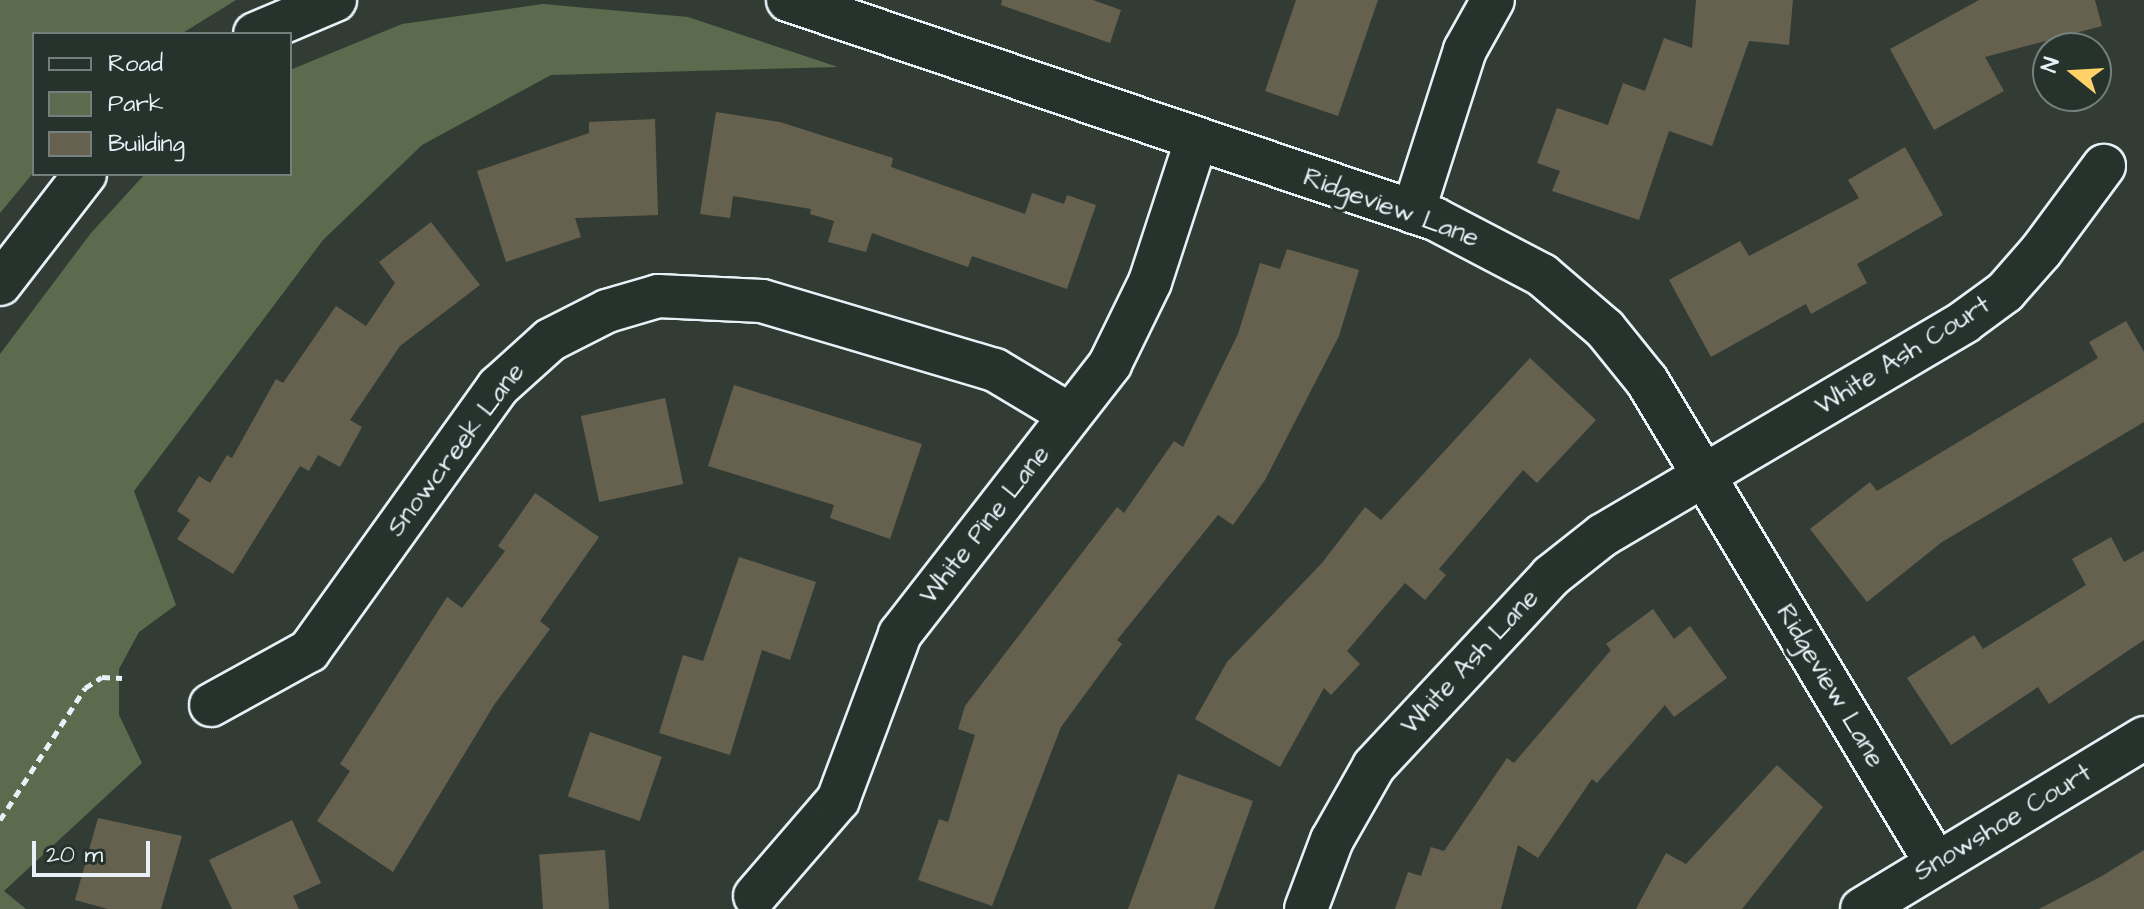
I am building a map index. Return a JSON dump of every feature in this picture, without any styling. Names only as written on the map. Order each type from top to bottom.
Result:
[{"type":"street","points":[[260,32],[335,0]]},
{"type":"street","name":"Ridgeview Lane","points":[[788,0],[894,17],[1196,141],[1413,212],[1500,250],[1584,309],[1627,352],[1936,863]]},
{"type":"street","points":[[1413,212],[1465,50],[1493,0]]},
{"type":"street","name":"White Pine Lane","points":[[755,896],[838,800],[900,634],[1070,415],[1133,322],[1196,141]]},
{"type":"street","name":"White Ash Court","points":[[1703,477],[2005,292],[2104,166]]},
{"type":"street","points":[[0,284],[83,176]]},
{"type":"street","name":"Snowcreek Lane","points":[[211,705],[309,651],[498,387],[550,340],[607,311],[658,296],[762,301],[995,370],[1070,415]]},
{"type":"street","name":"White Ash Lane","points":[[1306,909],[1332,840],[1374,766],[1503,623],[1575,554],[1703,477]]},
{"type":"street","name":"Snowshoe Court","points":[[1862,909],[2144,738]]},
{"type":"path","points":[[0,820],[85,688],[102,677],[122,678]]},
{"type":"green space","points":[[0,0],[236,0],[184,32],[32,32],[32,174],[0,213]]},
{"type":"green space","points":[[543,4],[688,17],[838,67],[551,75],[422,145],[323,240],[134,491],[176,605],[139,632],[119,669],[119,715],[142,763],[4,891],[26,909],[0,909],[0,354],[91,233],[143,176],[292,176],[292,69],[402,24]]},
{"type":"building","points":[[1002,0],[1093,0],[1121,10],[1110,43],[1001,5]]},
{"type":"building","points":[[1296,0],[1378,0],[1338,116],[1265,91]]},
{"type":"building","points":[[1696,0],[1793,0],[1789,45],[1749,41],[1712,146],[1669,131],[1639,220],[1552,191],[1560,171],[1537,163],[1557,108],[1608,125],[1623,83],[1645,91],[1664,38],[1692,48]]},
{"type":"building","points":[[1979,0],[2095,0],[2102,26],[2079,32],[2032,32],[2032,45],[1985,57],[2004,91],[1934,130],[1890,49]]},
{"type":"building","points":[[716,112],[780,122],[893,158],[891,167],[1025,214],[1032,193],[1064,204],[1067,195],[1096,205],[1067,289],[972,256],[968,267],[872,233],[866,252],[828,242],[834,221],[810,214],[811,209],[733,196],[730,218],[700,214]]},
{"type":"building","points":[[655,119],[658,215],[575,218],[581,237],[506,262],[477,171],[589,133],[589,122]]},
{"type":"building","points":[[1905,147],[1943,215],[1857,264],[1867,283],[1811,314],[1806,304],[1711,357],[1669,280],[1740,241],[1749,256],[1859,198],[1848,180]]},
{"type":"building","points":[[431,222],[480,285],[400,346],[350,420],[362,427],[340,467],[318,455],[309,471],[300,466],[233,574],[177,539],[190,520],[177,511],[199,476],[210,483],[227,455],[232,458],[276,379],[283,383],[336,306],[366,326],[395,283],[379,262]]},
{"type":"building","points":[[1287,249],[1359,270],[1339,336],[1265,480],[1233,525],[1218,515],[1117,640],[1122,644],[1061,727],[992,906],[918,880],[939,819],[948,822],[975,735],[958,729],[965,706],[1117,507],[1124,513],[1174,441],[1183,447],[1238,334],[1260,263],[1280,269]]},
{"type":"building","points":[[2126,321],[2144,352],[2144,422],[1942,542],[1867,602],[1810,529],[1870,482],[1877,491],[2098,358],[2089,342]]},
{"type":"building","points":[[1530,358],[1596,420],[1537,483],[1523,470],[1439,569],[1446,575],[1425,600],[1405,583],[1347,651],[1360,664],[1331,695],[1324,688],[1280,767],[1195,719],[1227,662],[1322,563],[1365,507],[1381,520]]},
{"type":"building","points":[[734,385],[922,444],[890,539],[830,518],[834,505],[708,466]]},
{"type":"building","points":[[665,398],[683,484],[599,502],[581,416]]},
{"type":"building","points":[[535,493],[599,537],[540,621],[550,629],[494,705],[393,872],[317,821],[350,771],[340,764],[447,597],[462,608],[505,551],[498,546]]},
{"type":"building","points":[[2111,537],[2124,562],[2144,551],[2144,640],[2049,704],[2038,687],[1951,745],[1907,678],[1974,635],[1983,649],[2086,585],[2072,559]]},
{"type":"building","points":[[739,557],[816,582],[790,660],[762,650],[730,755],[659,733],[683,655],[703,661]]},
{"type":"building","points":[[1653,609],[1674,639],[1690,626],[1727,678],[1674,717],[1665,705],[1597,783],[1592,779],[1538,858],[1518,845],[1501,909],[1395,909],[1408,872],[1421,876],[1431,847],[1444,851],[1507,758],[1514,763],[1611,650],[1606,644]]},
{"type":"building","points":[[590,732],[662,757],[640,821],[568,796]]},
{"type":"building","points":[[1777,765],[1823,807],[1742,909],[1636,909],[1666,853],[1686,864]]},
{"type":"building","points":[[1178,774],[1253,801],[1214,909],[1128,909]]},
{"type":"building","points":[[98,818],[182,836],[161,909],[108,909],[75,900]]},
{"type":"building","points":[[292,820],[321,883],[293,896],[299,909],[232,909],[209,860]]},
{"type":"building","points":[[605,850],[609,909],[543,909],[539,855]]},
{"type":"building","points":[[2144,850],[2144,909],[2039,909],[2102,876]]}]
